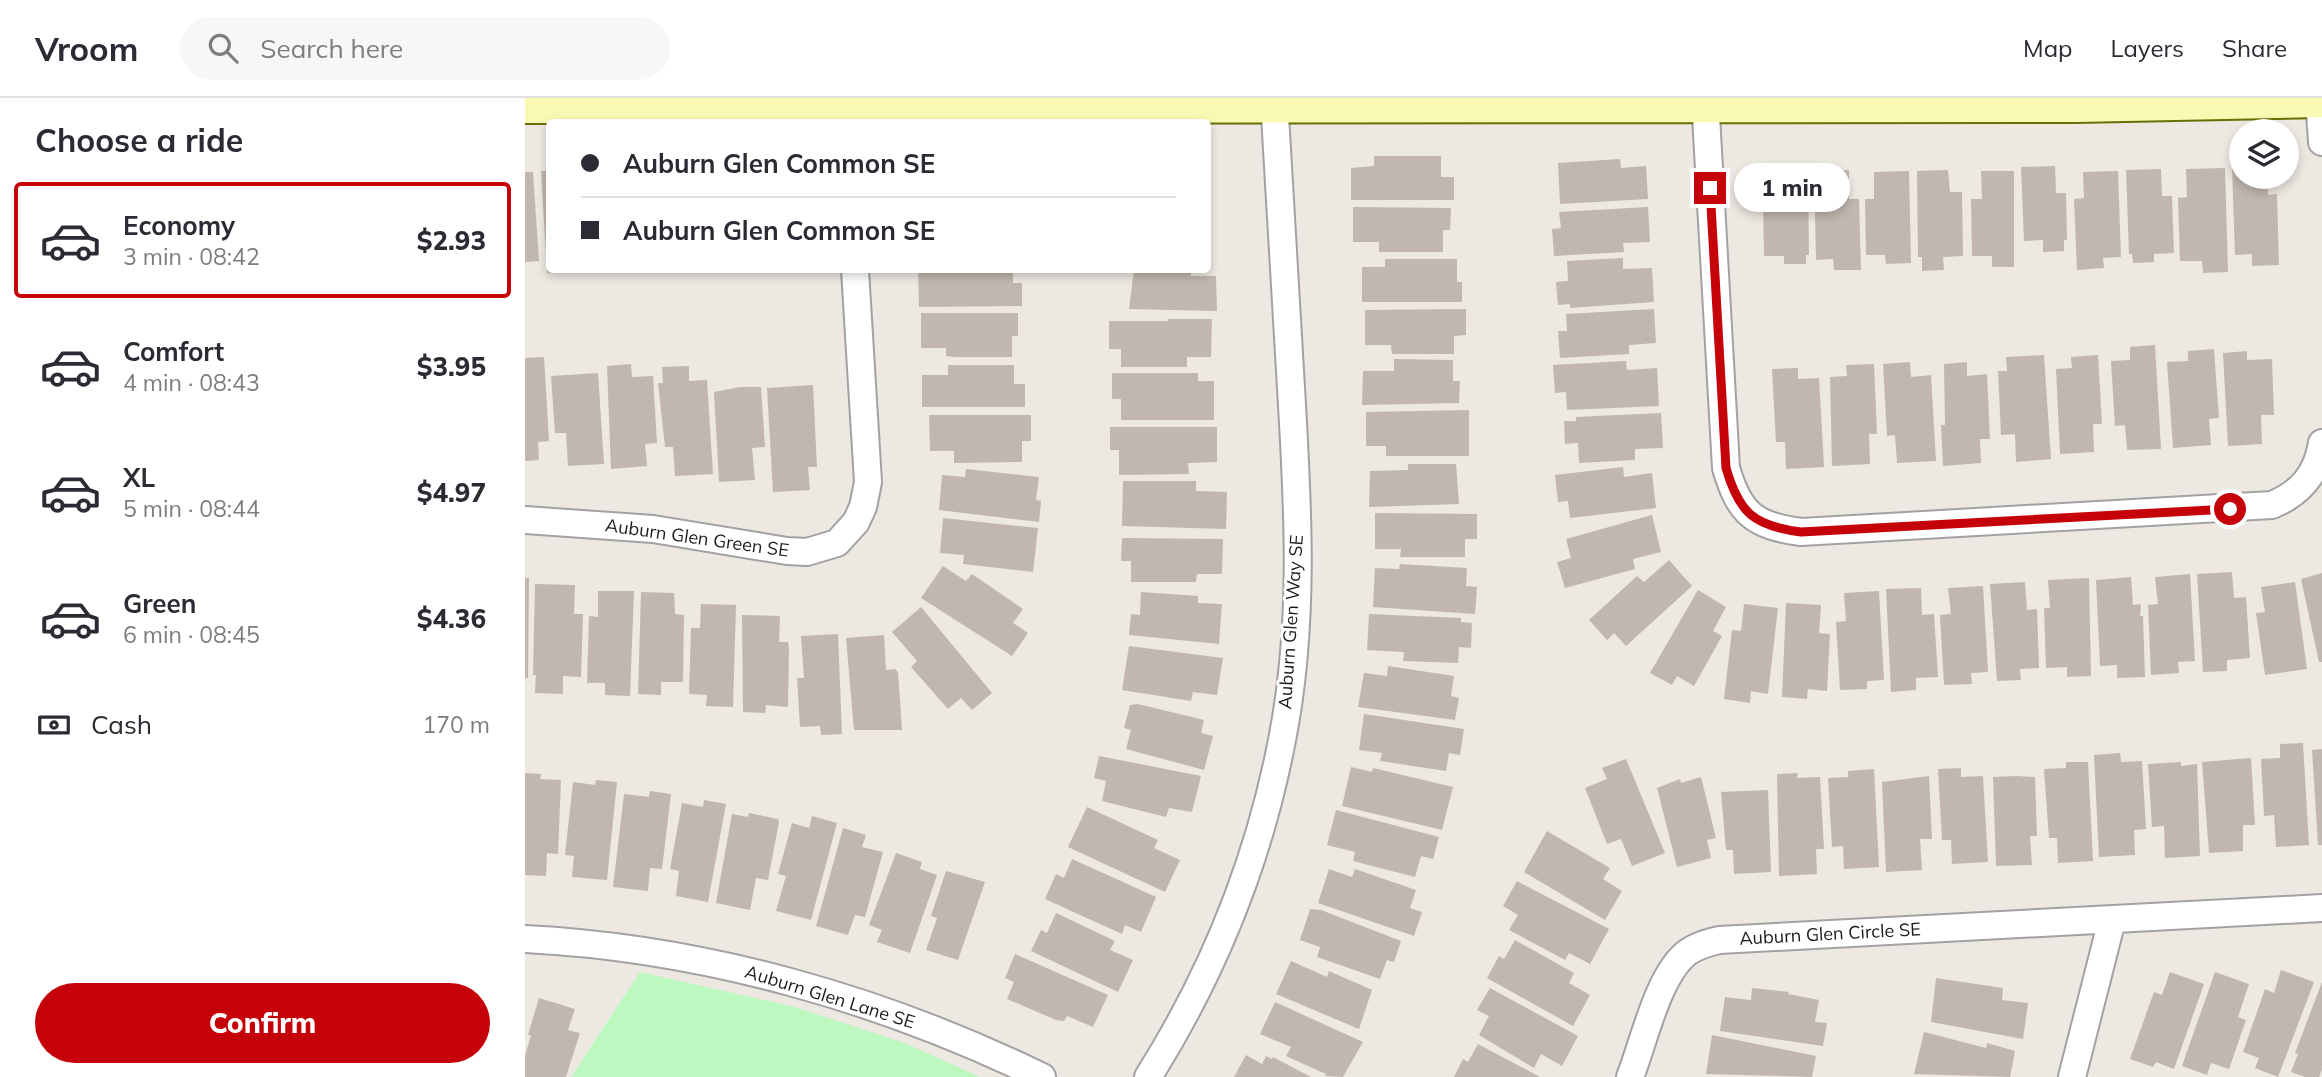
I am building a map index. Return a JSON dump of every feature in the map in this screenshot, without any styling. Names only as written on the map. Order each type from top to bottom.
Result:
[{"type":"street","points":[[525,104],[845,108],[1274,101],[2233,102],[2320,98],[2322,142]]},
{"type":"street","name":"Auburn Glen Way SE","points":[[1148,1077],[1193,998],[1234,908],[1260,836],[1282,739],[1293,659],[1299,569],[1297,492],[1274,101]]},
{"type":"street","points":[[1705,101],[1726,468],[1734,495],[1750,516],[1771,528],[1801,532],[2256,508],[2290,498],[2304,485],[2315,468],[2322,443]]},
{"type":"street","name":"Auburn Glen Green SE","points":[[525,520],[653,529],[787,551],[807,552],[837,543],[856,522],[868,482],[855,273]]},
{"type":"street","name":"Auburn Glen Circle SE","points":[[1630,1077],[1666,981],[1675,965],[1700,945],[1719,940],[2322,908]]},
{"type":"street","points":[[2072,1077],[2112,920]]},
{"type":"street","name":"Auburn Glen Lane SE","points":[[525,939],[633,949],[747,970],[838,995],[937,1031],[1042,1077]]},
{"type":"green space","points":[[640,972],[795,1007],[907,1044],[980,1077],[571,1077]]},
{"type":"building","points":[[1374,156],[1441,156],[1441,177],[1454,177],[1454,200],[1351,200],[1351,168],[1374,166]]},
{"type":"building","points":[[1620,159],[1621,168],[1646,166],[1648,199],[1560,204],[1558,163]]},
{"type":"building","points":[[2055,166],[2056,193],[2066,193],[2067,240],[2064,240],[2064,251],[2043,252],[2043,240],[2024,241],[2021,167]]},
{"type":"building","points":[[2225,168],[2228,272],[2203,273],[2202,261],[2180,261],[2178,198],[2187,197],[2186,169]]},
{"type":"building","points":[[2161,169],[2162,196],[2172,196],[2174,253],[2154,254],[2154,262],[2133,263],[2132,254],[2129,254],[2126,170]]},
{"type":"building","points":[[1808,170],[1809,255],[1806,255],[1806,264],[1784,264],[1784,256],[1764,256],[1763,200],[1772,200],[1772,171]]},
{"type":"building","points":[[1849,170],[1849,199],[1859,199],[1861,270],[1834,270],[1833,259],[1816,260],[1814,171]]},
{"type":"building","points":[[1948,170],[1950,192],[1962,192],[1963,256],[1943,257],[1944,270],[1922,271],[1922,257],[1918,257],[1917,171]]},
{"type":"building","points":[[541,171],[546,171],[546,256]]},
{"type":"building","points":[[1909,171],[1911,263],[1886,264],[1885,255],[1866,255],[1865,199],[1874,199],[1874,172]]},
{"type":"building","points":[[1981,171],[2014,171],[2014,267],[1992,267],[1992,256],[1972,256],[1971,199],[1982,199]]},
{"type":"building","points":[[2118,171],[2121,257],[2103,258],[2104,268],[2077,270],[2074,199],[2084,198],[2083,172]]},
{"type":"building","points":[[525,172],[533,172],[539,261],[525,262]]},
{"type":"building","points":[[2233,189],[2268,189],[2268,195],[2277,194],[2279,265],[2252,266],[2252,254],[2235,255]]},
{"type":"building","points":[[1353,207],[1451,208],[1450,230],[1443,230],[1443,252],[1379,252],[1379,242],[1353,242]]},
{"type":"building","points":[[1648,207],[1650,242],[1623,243],[1624,252],[1554,256],[1552,229],[1561,228],[1559,212]]},
{"type":"building","points":[[1623,258],[1623,269],[1652,268],[1654,302],[1570,308],[1570,304],[1558,305],[1556,282],[1568,281],[1567,261]]},
{"type":"building","points":[[1385,259],[1457,259],[1457,282],[1462,282],[1462,302],[1362,302],[1362,267],[1385,267]]},
{"type":"building","points":[[918,273],[1013,273],[1013,283],[1022,283],[1022,306],[919,307]]},
{"type":"building","points":[[1134,273],[1216,276],[1217,311],[1129,309]]},
{"type":"building","points":[[1466,309],[1466,335],[1454,336],[1454,354],[1392,354],[1391,345],[1365,345],[1365,310]]},
{"type":"building","points":[[1654,309],[1656,343],[1629,345],[1629,354],[1560,358],[1558,331],[1567,331],[1566,314]]},
{"type":"building","points":[[921,313],[1018,313],[1018,336],[1012,336],[1012,357],[954,357],[946,356],[946,348],[921,348]]},
{"type":"building","points":[[1212,319],[1211,357],[1187,357],[1187,367],[1121,367],[1121,349],[1109,349],[1109,321]]},
{"type":"building","points":[[2155,345],[2161,449],[2127,450],[2125,425],[2115,426],[2111,361],[2130,360],[2130,347]]},
{"type":"building","points":[[2214,349],[2219,418],[2209,419],[2211,445],[2173,448],[2167,362],[2188,361],[2188,351]]},
{"type":"building","points":[[2247,351],[2247,360],[2272,359],[2274,415],[2261,415],[2262,444],[2228,446],[2223,353]]},
{"type":"building","points":[[2044,355],[2051,459],[2016,462],[2015,434],[2001,435],[1998,371],[2007,371],[2006,357]]},
{"type":"building","points":[[2098,355],[2102,424],[2093,424],[2094,452],[2060,454],[2056,369],[2072,368],[2071,357]]},
{"type":"building","points":[[544,357],[549,441],[538,442],[539,460],[525,461],[525,358]]},
{"type":"building","points":[[1394,359],[1453,360],[1453,381],[1460,381],[1459,403],[1362,405],[1363,371],[1394,371]]},
{"type":"building","points":[[1626,361],[1627,370],[1657,368],[1659,406],[1567,410],[1566,392],[1555,393],[1553,365]]},
{"type":"building","points":[[1910,362],[1911,377],[1931,375],[1936,461],[1897,463],[1895,435],[1887,436],[1883,364]]},
{"type":"building","points":[[1967,362],[1967,376],[1987,374],[1990,439],[1980,439],[1981,463],[1943,466],[1941,425],[1945,425],[1944,364]]},
{"type":"building","points":[[631,364],[632,377],[653,376],[657,443],[645,444],[647,466],[611,469],[607,366]]},
{"type":"building","points":[[1874,364],[1877,434],[1869,434],[1870,464],[1832,466],[1830,377],[1847,376],[1846,365]]},
{"type":"building","points":[[948,365],[1014,365],[1014,384],[1025,384],[1025,407],[922,407],[922,375],[948,375]]},
{"type":"building","points":[[689,366],[689,381],[707,380],[713,474],[675,476],[673,447],[665,447],[658,383],[663,383],[662,367]]},
{"type":"building","points":[[1798,368],[1798,379],[1819,378],[1824,467],[1786,469],[1785,442],[1776,442],[1772,369]]},
{"type":"building","points":[[598,373],[604,464],[568,466],[566,433],[555,433],[551,376]]},
{"type":"building","points":[[1112,373],[1198,373],[1198,381],[1214,381],[1214,420],[1121,420],[1121,399],[1112,399]]},
{"type":"building","points":[[813,385],[817,467],[808,467],[810,490],[773,492],[767,388]]},
{"type":"building","points":[[740,387],[761,387],[765,447],[752,448],[755,480],[719,482],[714,392]]},
{"type":"building","points":[[1469,410],[1469,456],[1386,456],[1386,446],[1366,446],[1366,412]]},
{"type":"building","points":[[1661,413],[1663,448],[1635,449],[1635,460],[1579,463],[1578,443],[1565,444],[1564,421],[1576,421],[1576,417]]},
{"type":"building","points":[[929,415],[1031,415],[1031,441],[1022,441],[1022,462],[954,463],[954,451],[930,451]]},
{"type":"building","points":[[1110,427],[1217,427],[1217,462],[1188,463],[1189,474],[1119,475],[1119,450],[1110,450]]},
{"type":"building","points":[[1408,464],[1456,464],[1459,504],[1369,507],[1370,471],[1408,470]]},
{"type":"building","points":[[1623,467],[1624,477],[1652,473],[1656,508],[1570,518],[1568,501],[1558,502],[1555,475]]},
{"type":"building","points":[[966,469],[1039,477],[1036,500],[1041,501],[1039,522],[939,510],[942,475],[965,477]]},
{"type":"building","points":[[1123,481],[1196,481],[1196,491],[1227,492],[1226,529],[1122,526]]},
{"type":"building","points":[[1375,513],[1477,514],[1477,539],[1465,539],[1465,557],[1400,557],[1401,549],[1375,549]]},
{"type":"building","points":[[1652,515],[1661,552],[1633,559],[1635,569],[1565,588],[1557,562],[1571,558],[1566,539]]},
{"type":"building","points":[[943,518],[1038,528],[1033,572],[963,564],[964,555],[940,553]]},
{"type":"building","points":[[1122,538],[1223,539],[1222,574],[1197,574],[1196,582],[1131,582],[1131,561],[1121,561]]},
{"type":"building","points":[[1669,560],[1692,586],[1626,646],[1614,633],[1607,640],[1589,620],[1637,576],[1644,582]]},
{"type":"building","points":[[1400,564],[1467,568],[1466,586],[1477,587],[1475,614],[1373,607],[1375,568],[1399,569]]},
{"type":"building","points":[[943,566],[966,581],[972,574],[1023,609],[1013,623],[1028,633],[1012,656],[921,598]]},
{"type":"building","points":[[2232,572],[2234,598],[2246,597],[2250,658],[2227,660],[2227,671],[2203,672],[2197,574]]},
{"type":"building","points":[[2322,573],[2322,662],[2319,662],[2301,579]]},
{"type":"building","points":[[2190,574],[2195,661],[2178,662],[2179,673],[2151,675],[2148,605],[2158,604],[2155,577]]},
{"type":"building","points":[[2131,577],[2133,605],[2141,604],[2140,616],[2143,616],[2145,677],[2117,678],[2117,665],[2100,666],[2096,580]]},
{"type":"building","points":[[525,578],[529,578],[528,678],[525,678]]},
{"type":"building","points":[[2089,578],[2091,676],[2067,677],[2067,667],[2046,668],[2044,608],[2050,608],[2048,580]]},
{"type":"building","points":[[2025,582],[2027,610],[2037,609],[2039,668],[2020,669],[2021,680],[1997,681],[1990,584]]},
{"type":"building","points":[[2295,582],[2307,669],[2265,675],[2256,613],[2265,612],[2261,587]]},
{"type":"building","points":[[535,584],[575,585],[574,614],[583,614],[581,677],[563,676],[563,694],[535,693]]},
{"type":"building","points":[[1983,586],[1988,672],[1971,673],[1972,684],[1944,685],[1940,615],[1951,614],[1948,588]]},
{"type":"building","points":[[1921,588],[1922,615],[1934,614],[1938,677],[1916,678],[1916,690],[1891,692],[1886,589]]},
{"type":"building","points":[[1698,590],[1726,607],[1713,631],[1722,636],[1694,686],[1677,676],[1672,685],[1650,673]]},
{"type":"building","points":[[598,591],[634,591],[630,696],[605,695],[605,683],[587,683],[589,616],[598,617]]},
{"type":"building","points":[[1879,591],[1884,680],[1867,681],[1867,689],[1840,690],[1836,622],[1846,621],[1844,593]]},
{"type":"building","points":[[641,592],[674,593],[675,614],[684,615],[683,682],[661,682],[661,695],[638,694]]},
{"type":"building","points":[[1141,592],[1198,596],[1198,603],[1222,604],[1219,644],[1129,635],[1131,614],[1140,615]]},
{"type":"building","points":[[1786,603],[1821,605],[1819,633],[1830,634],[1827,691],[1808,689],[1807,699],[1782,697]]},
{"type":"building","points":[[701,604],[736,605],[733,707],[706,706],[707,695],[689,694],[691,628],[700,628]]},
{"type":"building","points":[[1744,604],[1778,608],[1768,694],[1751,691],[1750,703],[1724,699],[1732,630],[1741,631]]},
{"type":"building","points":[[921,607],[992,693],[972,710],[961,698],[948,709],[911,667],[917,661],[892,632]]},
{"type":"building","points":[[1369,614],[1461,618],[1461,622],[1472,623],[1471,648],[1459,647],[1458,663],[1403,661],[1404,652],[1367,650]]},
{"type":"building","points":[[742,615],[780,616],[779,642],[788,642],[789,649],[788,707],[766,705],[765,713],[743,712]]},
{"type":"building","points":[[838,634],[842,734],[821,735],[820,726],[800,727],[797,678],[804,678],[801,636]]},
{"type":"building","points":[[884,635],[886,670],[895,669],[898,672],[902,730],[854,730],[846,638]]},
{"type":"building","points":[[1129,646],[1223,658],[1217,695],[1193,692],[1191,701],[1122,690]]},
{"type":"building","points":[[1388,666],[1454,676],[1451,696],[1459,698],[1455,720],[1358,707],[1364,673],[1387,676]]},
{"type":"building","points":[[1138,704],[1204,720],[1201,733],[1213,736],[1204,770],[1126,749],[1131,730],[1124,728],[1130,705]]},
{"type":"building","points":[[1364,714],[1464,729],[1460,755],[1449,753],[1446,771],[1380,761],[1382,753],[1359,750]]},
{"type":"building","points":[[2303,743],[2309,845],[2276,847],[2274,815],[2264,816],[2261,759],[2280,758],[2280,744]]},
{"type":"building","points":[[2322,749],[2322,845],[2318,845],[2312,750]]},
{"type":"building","points":[[2120,753],[2121,762],[2142,761],[2146,829],[2134,830],[2135,855],[2099,857],[2094,755]]},
{"type":"building","points":[[1099,756],[1201,776],[1192,812],[1169,808],[1166,817],[1102,801],[1106,781],[1094,778]]},
{"type":"building","points":[[2251,758],[2255,825],[2243,825],[2243,851],[2209,853],[2202,762]]},
{"type":"building","points":[[1626,759],[1665,853],[1632,866],[1621,839],[1607,844],[1585,788],[1607,779],[1602,768]]},
{"type":"building","points":[[2066,762],[2088,762],[2093,861],[2058,863],[2057,838],[2049,838],[2044,769],[2066,768]]},
{"type":"building","points":[[2181,762],[2181,766],[2197,764],[2200,856],[2165,858],[2164,826],[2152,827],[2148,764]]},
{"type":"building","points":[[1351,767],[1372,772],[1373,768],[1453,787],[1442,830],[1342,806]]},
{"type":"building","points":[[1961,768],[1961,777],[1983,776],[1988,862],[1952,864],[1951,840],[1942,840],[1938,769]]},
{"type":"building","points":[[1874,769],[1879,867],[1844,869],[1843,846],[1832,847],[1828,778],[1848,777],[1848,771]]},
{"type":"building","points":[[525,773],[541,774],[540,779],[561,780],[558,854],[547,853],[546,876],[525,875]]},
{"type":"building","points":[[1798,773],[1797,778],[1820,777],[1824,849],[1816,849],[1817,874],[1779,876],[1777,774]]},
{"type":"building","points":[[1929,776],[1932,839],[1920,839],[1922,870],[1886,872],[1882,782]]},
{"type":"building","points":[[1701,777],[1716,838],[1707,840],[1711,858],[1677,867],[1657,788],[1680,779],[1681,783]]},
{"type":"building","points":[[1993,777],[2035,777],[2037,836],[2030,836],[2032,865],[1996,866]]},
{"type":"building","points":[[596,780],[617,782],[607,880],[572,877],[574,856],[565,855],[573,782],[595,785]]},
{"type":"building","points":[[1768,790],[1771,872],[1734,874],[1733,850],[1726,850],[1721,792]]},
{"type":"building","points":[[650,791],[671,794],[662,869],[650,868],[648,891],[613,887],[624,794],[649,797]]},
{"type":"building","points":[[704,800],[726,804],[708,902],[676,896],[679,871],[670,869],[682,803],[703,807]]},
{"type":"building","points":[[1087,807],[1158,840],[1154,848],[1180,860],[1165,892],[1068,847]]},
{"type":"building","points":[[1336,810],[1439,837],[1433,859],[1421,856],[1415,877],[1353,861],[1355,852],[1327,845]]},
{"type":"building","points":[[749,813],[778,819],[779,822],[768,880],[756,878],[750,910],[716,903],[732,814],[748,817]]},
{"type":"building","points":[[812,816],[837,823],[811,920],[776,911],[786,876],[778,874],[792,823],[809,828]]},
{"type":"building","points":[[843,828],[866,835],[862,847],[883,852],[865,917],[855,915],[848,935],[816,926]]},
{"type":"building","points":[[1547,831],[1610,868],[1603,879],[1622,891],[1605,920],[1524,872]]},
{"type":"building","points":[[896,853],[922,862],[920,869],[937,875],[910,953],[877,942],[882,930],[869,925]]},
{"type":"building","points":[[1072,859],[1156,897],[1141,932],[1125,925],[1122,934],[1045,899],[1056,874],[1064,878]]},
{"type":"building","points":[[1329,869],[1352,877],[1355,869],[1416,890],[1410,908],[1422,912],[1414,936],[1318,903]]},
{"type":"building","points":[[946,871],[985,882],[958,960],[926,950],[937,918],[931,916]]},
{"type":"building","points":[[1517,881],[1609,929],[1590,964],[1569,953],[1565,960],[1509,930],[1518,915],[1503,906]]},
{"type":"building","points":[[1310,909],[1321,910],[1401,941],[1394,962],[1387,960],[1380,979],[1317,957],[1320,947],[1300,940]]},
{"type":"building","points":[[1056,913],[1115,941],[1110,950],[1133,960],[1118,992],[1031,951],[1041,930],[1047,933]]},
{"type":"building","points":[[1515,940],[1574,973],[1569,983],[1590,995],[1573,1026],[1487,978],[1499,956],[1504,959]]},
{"type":"building","points":[[1015,954],[1108,995],[1093,1027],[1067,1016],[1064,1021],[1056,1020],[1007,999],[1014,982],[1005,978]]},
{"type":"building","points":[[1291,961],[1327,977],[1329,971],[1372,990],[1359,1029],[1276,994]]},
{"type":"building","points":[[2281,970],[2314,982],[2278,1077],[2255,1068],[2259,1058],[2243,1052],[2265,989],[2274,993]]},
{"type":"building","points":[[2170,972],[2204,984],[2174,1069],[2156,1062],[2153,1067],[2130,1059],[2154,992],[2162,995]]},
{"type":"building","points":[[2215,972],[2249,984],[2238,1017],[2246,1020],[2229,1069],[2211,1063],[2207,1075],[2182,1066]]},
{"type":"building","points":[[1936,978],[2003,988],[2002,1000],[2028,1003],[2023,1039],[1931,1022]]},
{"type":"building","points":[[2322,982],[2322,1069],[2319,1077],[2305,1077],[2291,1072],[2298,1054],[2295,1053]]},
{"type":"building","points":[[1490,988],[1578,1036],[1562,1066],[1541,1054],[1534,1068],[1479,1035],[1489,1016],[1477,1010]]},
{"type":"building","points":[[1752,988],[1789,992],[1788,994],[1819,1000],[1815,1022],[1827,1023],[1823,1046],[1720,1031],[1725,997],[1751,1000]]},
{"type":"building","points":[[539,998],[575,1009],[568,1030],[580,1033],[566,1077],[525,1077],[525,1056],[531,1035],[528,1035]]},
{"type":"building","points":[[1275,1002],[1363,1042],[1343,1077],[1325,1076],[1326,1074],[1286,1056],[1291,1047],[1260,1034]]},
{"type":"building","points":[[1924,1032],[1986,1048],[1987,1043],[2015,1051],[2010,1077],[1914,1074]]},
{"type":"building","points":[[1712,1035],[1816,1056],[1812,1077],[1706,1074]]},
{"type":"building","points":[[1478,1044],[1540,1077],[1454,1077],[1463,1059],[1468,1062]]},
{"type":"building","points":[[1246,1055],[1262,1064],[1266,1056],[1272,1059],[1273,1057],[1311,1077],[1234,1077]]},
{"type":"route","points":[[1710,188],[1726,468],[1734,495],[1750,516],[1771,528],[1801,532],[2230,509]]}]
